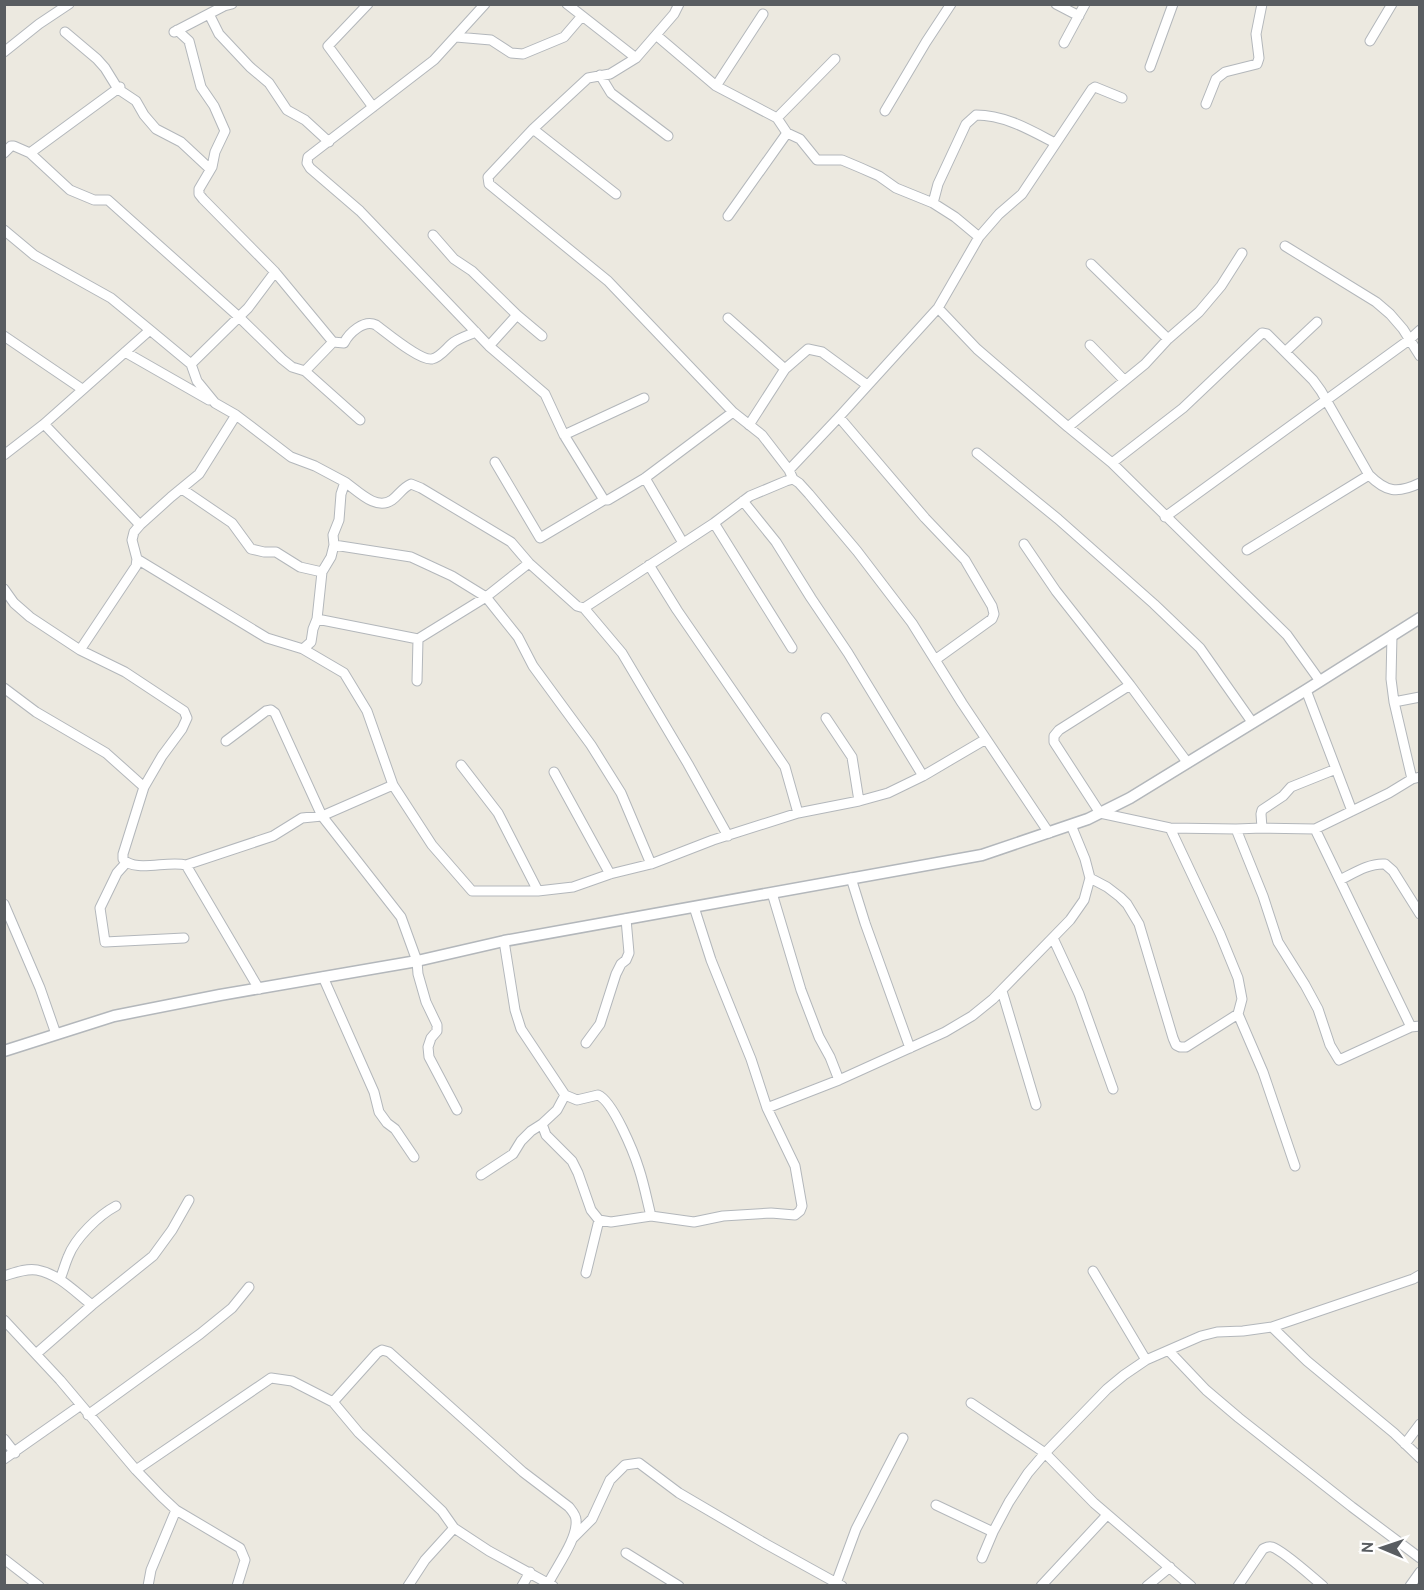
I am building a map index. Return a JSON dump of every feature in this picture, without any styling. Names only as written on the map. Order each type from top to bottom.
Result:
[{"type":"street","points":[[5,50],[69,4]]},
{"type":"street","points":[[232,4],[175,31],[189,41],[201,87],[214,106],[225,131],[210,169],[199,189],[203,200],[275,272],[333,342],[344,343],[348,335],[366,323],[371,323],[415,353],[425,359],[431,359],[440,356],[456,341],[476,332]]},
{"type":"street","points":[[368,4],[328,46],[373,107]]},
{"type":"street","points":[[485,4],[434,60],[308,158],[307,163],[360,211],[489,346],[545,394],[564,435],[604,500]]},
{"type":"street","points":[[567,4],[636,58]]},
{"type":"street","points":[[679,4],[674,14],[636,58],[610,74],[588,78],[533,129],[488,177],[489,184],[608,281],[733,412],[762,435],[789,470],[793,479],[809,494],[857,550],[912,623],[1049,833]]},
{"type":"street","points":[[885,111],[951,4]]},
{"type":"street","points":[[1056,4],[1079,16]]},
{"type":"street","points":[[1064,43],[1085,4]]},
{"type":"street","points":[[1150,67],[1173,4]]},
{"type":"street","points":[[1206,104],[1216,79],[1225,72],[1257,64],[1259,58],[1256,34],[1262,4]]},
{"type":"street","points":[[1370,41],[1392,4]]},
{"type":"street","points":[[209,14],[219,34],[269,83],[287,110],[305,120],[329,142]]},
{"type":"street","points":[[716,86],[763,14]]},
{"type":"street","points":[[456,37],[491,40],[511,53],[524,54],[564,37],[582,16]]},
{"type":"street","points":[[65,32],[97,59],[119,88],[136,101],[156,129],[181,142],[210,169]]},
{"type":"street","points":[[656,35],[716,86],[777,118],[787,133],[800,139],[817,160],[842,160],[879,176],[896,188],[933,203],[955,217],[979,237]]},
{"type":"street","points":[[777,118],[835,60]]},
{"type":"street","points":[[600,75],[610,93],[668,136]]},
{"type":"street","points":[[789,470],[938,308],[979,237],[999,214],[1022,194],[1092,89],[1095,87],[1122,98]]},
{"type":"street","points":[[30,153],[119,88]]},
{"type":"street","points":[[933,203],[938,184],[966,124],[976,115],[1002,118],[1055,143]]},
{"type":"street","points":[[533,129],[616,194]]},
{"type":"street","points":[[728,216],[787,133]]},
{"type":"street","points":[[4,153],[11,146],[30,153],[70,190],[94,200],[108,200],[239,317],[282,359],[292,367],[305,370],[360,420]]},
{"type":"street","points":[[4,230],[34,255],[104,294],[150,330],[191,364],[197,381],[215,403]]},
{"type":"street","points":[[433,236],[454,259],[472,271],[542,336]]},
{"type":"street","points":[[1285,246],[1376,302],[1390,314],[1419,356]]},
{"type":"street","points":[[1068,428],[1145,364],[1168,339],[1199,312],[1221,286],[1242,253]]},
{"type":"street","points":[[1091,264],[1168,339]]},
{"type":"street","points":[[191,364],[248,308],[275,272]]},
{"type":"street","points":[[938,308],[977,349],[1112,463],[1287,634],[1320,681]]},
{"type":"street","points":[[489,346],[517,315]]},
{"type":"street","points":[[728,318],[785,369]]},
{"type":"street","points":[[1285,352],[1317,322]]},
{"type":"street","points":[[4,455],[44,424],[150,330]]},
{"type":"street","points":[[1165,517],[1419,330]]},
{"type":"street","points":[[1112,463],[1183,408],[1262,333],[1267,334],[1313,380],[1370,475],[1380,485],[1392,490],[1411,488],[1419,483]]},
{"type":"street","points":[[4,336],[82,389]]},
{"type":"street","points":[[305,370],[333,342]]},
{"type":"street","points":[[1090,345],[1124,380]]},
{"type":"street","points":[[749,425],[785,369],[808,349],[822,352],[867,385]]},
{"type":"street","points":[[125,352],[236,415],[291,457],[315,466],[345,482],[374,502],[382,504],[392,500],[404,487],[411,484],[511,542],[529,563],[577,606],[584,608],[622,652],[728,836]]},
{"type":"street","points":[[564,435],[644,398]]},
{"type":"street","points":[[495,462],[540,538],[645,478],[733,412]]},
{"type":"street","points":[[80,650],[136,566],[137,559],[132,540],[134,532],[199,474],[236,415]]},
{"type":"street","points":[[839,417],[925,518],[965,560],[992,606],[992,619],[935,660]]},
{"type":"street","points":[[44,424],[140,525]]},
{"type":"street","points":[[977,453],[1084,541],[1200,648],[1252,722]]},
{"type":"street","points":[[1247,550],[1370,475]]},
{"type":"street","points":[[645,478],[683,543]]},
{"type":"street","points":[[584,608],[714,523],[750,496],[793,479]]},
{"type":"street","points":[[303,649],[311,642],[317,619],[322,572],[331,557],[334,545],[333,535],[339,520],[340,494],[345,482]]},
{"type":"street","points":[[182,489],[232,523],[251,549],[276,552],[300,567],[322,572]]},
{"type":"street","points":[[743,501],[776,542],[848,653],[923,776]]},
{"type":"street","points":[[714,523],[792,648]]},
{"type":"street","points":[[1024,544],[1056,591],[1187,762]]},
{"type":"street","points":[[334,545],[411,557],[452,576],[486,597],[518,637],[533,666],[591,745],[621,793],[651,864]]},
{"type":"street","points":[[137,559],[267,638],[303,649],[344,673],[367,711],[393,785],[432,844],[472,891],[538,891],[573,887],[610,874],[651,864],[798,813],[888,793],[923,776],[986,739]]},
{"type":"street","points":[[317,619],[418,639],[486,597],[529,563]]},
{"type":"street","points":[[650,566],[684,620],[784,766],[798,813]]},
{"type":"street","points":[[4,589],[14,603],[30,617],[80,650],[125,672],[184,711],[187,718],[182,729],[162,756],[144,787],[123,854],[126,863],[134,866],[177,862],[186,865],[273,836],[302,818],[322,816],[393,785]]},
{"type":"street","points":[[4,1051],[114,1016],[417,961],[504,941],[982,855],[1071,825],[1130,798],[1419,618]]},
{"type":"street","points":[[1130,685],[1059,730],[1054,736],[1054,742],[1100,813],[1170,828],[1315,830],[1416,778],[1394,702],[1391,679],[1392,636]]},
{"type":"street","points":[[417,681],[418,639]]},
{"type":"street","points":[[4,688],[36,712],[106,753],[144,787]]},
{"type":"street","points":[[1306,690],[1353,811]]},
{"type":"street","points":[[1394,702],[1419,697]]},
{"type":"street","points":[[226,741],[266,711],[271,710],[274,713],[322,816],[400,917],[417,961],[418,974],[426,1002],[437,1025],[437,1031],[428,1047],[429,1058],[457,1110]]},
{"type":"street","points":[[826,718],[852,757],[859,801]]},
{"type":"street","points":[[461,765],[498,813],[538,891]]},
{"type":"street","points":[[1262,828],[1262,810],[1291,787],[1336,769]]},
{"type":"street","points":[[554,772],[610,874]]},
{"type":"street","points":[[767,1108],[839,1080],[945,1032],[972,1016],[1002,991],[1053,938],[1080,908],[1084,900],[1090,878],[1071,825]]},
{"type":"street","points":[[1170,828],[1238,978],[1242,999],[1238,1014],[1263,1072],[1295,1166]]},
{"type":"street","points":[[1236,829],[1263,896],[1278,942],[1318,1009],[1330,1045],[1339,1060],[1415,1027],[1315,830]]},
{"type":"street","points":[[126,863],[117,873],[100,908],[105,942],[184,938]]},
{"type":"street","points":[[1340,880],[1368,866],[1377,863],[1385,864],[1393,872],[1419,914]]},
{"type":"street","points":[[186,865],[259,989]]},
{"type":"street","points":[[851,878],[868,934],[910,1048]]},
{"type":"street","points":[[1090,878],[1120,897],[1139,924],[1176,1045],[1186,1047],[1238,1014]]},
{"type":"street","points":[[772,892],[801,990],[839,1080]]},
{"type":"street","points":[[4,904],[40,988],[56,1034]]},
{"type":"street","points":[[542,1124],[546,1136],[572,1161],[591,1210],[599,1220],[611,1221],[651,1216],[694,1222],[723,1216],[771,1213],[795,1215],[802,1206],[795,1166],[767,1108],[751,1059],[711,960],[694,907]]},
{"type":"street","points":[[586,1043],[600,1024],[616,974],[629,953],[626,919]]},
{"type":"street","points":[[1053,938],[1079,994],[1113,1089]]},
{"type":"street","points":[[504,941],[515,1010],[521,1029],[565,1095],[577,1100],[598,1095],[605,1098],[639,1170],[651,1216]]},
{"type":"street","points":[[323,977],[374,1092],[379,1112],[395,1129],[414,1157]]},
{"type":"street","points":[[1002,991],[1036,1105]]},
{"type":"street","points":[[481,1175],[513,1154],[521,1141],[556,1110],[565,1095]]},
{"type":"street","points":[[36,1354],[153,1256],[172,1230],[189,1200]]},
{"type":"street","points":[[60,1279],[68,1255],[77,1242],[92,1224],[116,1206]]},
{"type":"street","points":[[586,1273],[599,1220]]},
{"type":"street","points":[[4,1276],[20,1271],[36,1270],[60,1279],[92,1305]]},
{"type":"street","points":[[1093,1271],[1146,1360]]},
{"type":"street","points":[[982,1558],[1009,1502],[1028,1473],[1107,1389],[1146,1360],[1201,1336],[1217,1332],[1272,1327],[1417,1280]]},
{"type":"street","points":[[88,1415],[200,1334],[232,1308],[249,1287]]},
{"type":"street","points":[[4,1320],[136,1470],[176,1509],[240,1548],[245,1560],[237,1586]]},
{"type":"street","points":[[1272,1327],[1307,1361],[1406,1444],[1419,1458]]},
{"type":"street","points":[[136,1470],[271,1378],[292,1381],[333,1402],[360,1433],[442,1511],[454,1528],[489,1551],[551,1584],[573,1538],[576,1521],[574,1514],[569,1507],[523,1472],[389,1352],[382,1350],[377,1353],[333,1402]]},
{"type":"street","points":[[1169,1351],[1206,1389],[1239,1418],[1419,1558]]},
{"type":"street","points":[[971,1403],[1045,1453],[1107,1515],[1191,1586]]},
{"type":"street","points":[[4,1459],[81,1405]]},
{"type":"street","points":[[1406,1444],[1419,1424]]},
{"type":"street","points":[[573,1538],[592,1518],[610,1480],[625,1465],[639,1463],[679,1493],[838,1584],[856,1529],[903,1438]]},
{"type":"street","points":[[4,1439],[15,1453]]},
{"type":"street","points":[[936,1505],[993,1532]]},
{"type":"street","points":[[148,1586],[151,1570],[176,1509]]},
{"type":"street","points":[[1041,1586],[1107,1515]]},
{"type":"street","points":[[408,1586],[425,1560],[454,1528]]},
{"type":"street","points":[[1238,1586],[1263,1549],[1268,1547],[1282,1553],[1323,1586]]},
{"type":"street","points":[[626,1553],[679,1586]]},
{"type":"street","points":[[4,1558],[39,1586]]},
{"type":"street","points":[[1147,1586],[1170,1567]]},
{"type":"street","points":[[522,1586],[530,1572]]},
{"type":"street","points":[[1410,1586],[1419,1572]]}]
